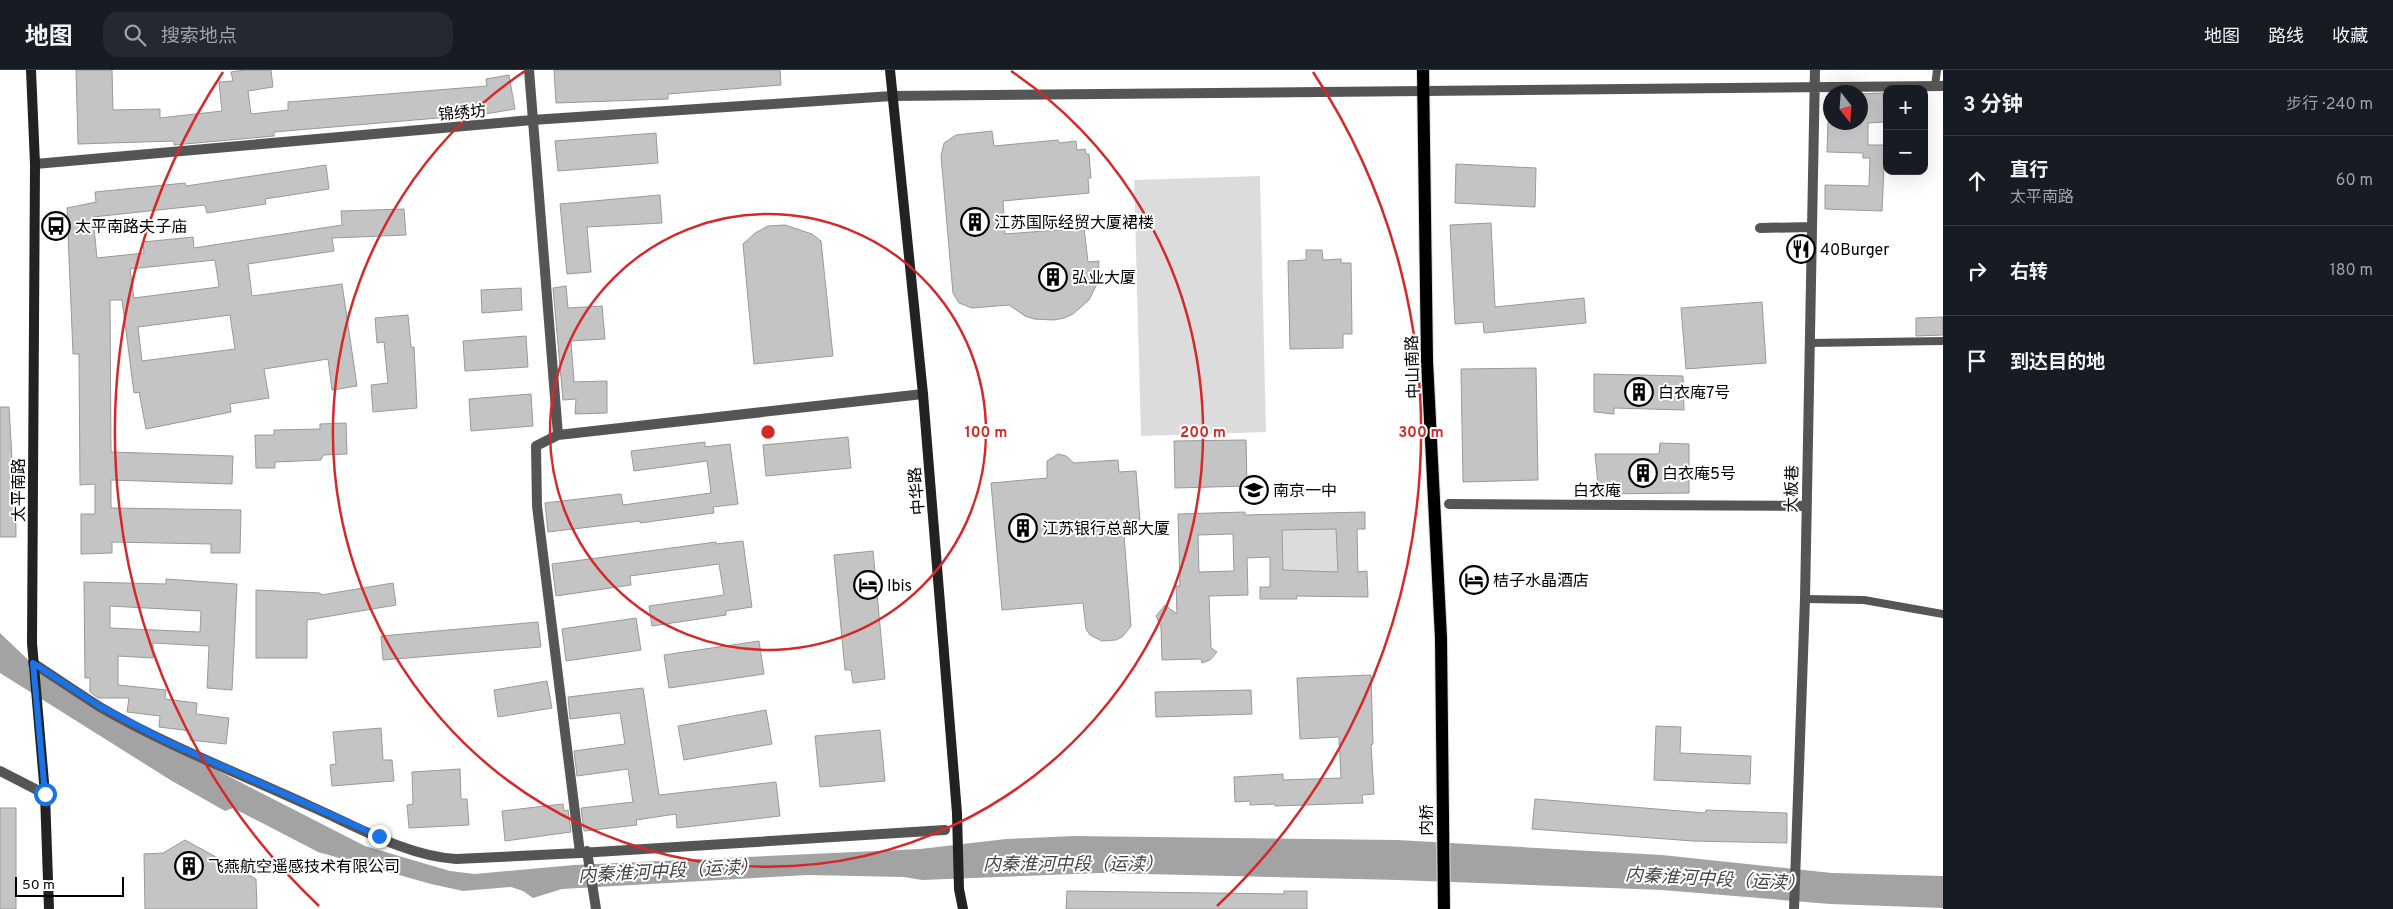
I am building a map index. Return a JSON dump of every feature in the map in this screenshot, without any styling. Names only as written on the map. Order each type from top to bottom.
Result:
[{"type":"main road","name":"太平南路","points":[[31,70],[35,164],[32,643],[45,794],[49,909]]},
{"type":"main road","name":"中华路","points":[[890,70],[923,394],[957,813],[959,889],[964,909]]},
{"type":"street","points":[[529,70],[558,435]]},
{"type":"street","name":"大板巷","points":[[1794,909],[1805,599],[1805,506],[1815,70]]},
{"type":"street","name":"锦绣坊","points":[[35,164],[532,120],[892,96],[1939,86]]},
{"type":"street","points":[[1760,228],[1812,227]]},
{"type":"street","points":[[596,908],[584,852],[536,506],[536,446],[558,435],[923,394]]},
{"type":"street","name":"白衣庵","points":[[1449,504],[1805,506]]},
{"type":"street","points":[[33,663],[101,707],[168,742],[379,836],[439,858],[456,859],[584,852],[945,830]]},
{"type":"street","points":[[0,771],[45,794]]},
{"type":"lane","points":[[1423,70],[1427,361],[1441,638],[1444,909]]},
{"type":"lane","points":[[1937,70],[1939,86]]},
{"type":"lane","points":[[1809,343],[1943,341]]},
{"type":"lane","points":[[1805,599],[1864,600],[1943,614]]},
{"type":"shaded area","points":[[1260,176],[1266,432],[1141,436],[1134,180]]},
{"type":"shaded area","points":[[1336,529],[1338,572],[1283,570],[1282,530]]},
{"type":"water","name":"内秦淮河中段（运渎）","points":[[0,633],[44,675],[121,721],[365,846],[450,871],[475,874],[574,865],[920,849],[1006,839],[1074,836],[1398,840],[1662,855],[1832,873],[1943,876],[1943,908],[1830,904],[1662,890],[1398,880],[1100,873],[922,880],[904,877],[808,875],[562,889],[533,898],[523,891],[511,887],[463,891],[431,884],[318,852],[233,808],[225,811],[172,781],[0,673]]},
{"type":"building","points":[[76,70],[112,70],[113,110],[160,109],[160,118],[222,111],[219,82],[233,81],[231,72],[244,70],[271,70],[273,87],[248,91],[251,114],[288,110],[288,102],[487,86],[486,79],[509,75],[515,109],[485,114],[274,132],[274,136],[174,145],[174,141],[78,144]]},
{"type":"building","points":[[554,70],[780,70],[781,85],[668,94],[668,99],[556,103]]},
{"type":"building","points":[[1883,93],[1883,122],[1868,123],[1868,94]]},
{"type":"building","points":[[1828,130],[1868,130],[1868,145],[1883,145],[1882,211],[1825,209],[1825,185],[1869,186],[1870,158],[1863,158],[1863,153],[1827,152]]},
{"type":"building","points":[[992,131],[994,146],[1058,140],[1059,143],[1076,141],[1077,150],[1085,149],[1086,154],[1089,154],[1091,178],[1088,178],[1089,193],[1003,201],[1005,234],[1084,228],[1088,262],[1099,261],[1098,282],[1089,300],[1073,314],[1064,318],[1054,320],[1034,319],[1025,316],[1009,305],[972,308],[959,303],[953,293],[941,156],[944,143],[956,135]]},
{"type":"building","points":[[656,133],[658,163],[558,171],[555,141]]},
{"type":"building","points":[[1456,164],[1536,168],[1535,207],[1455,203]]},
{"type":"building","points":[[326,165],[329,189],[265,199],[266,204],[207,213],[205,205],[93,217],[97,258],[144,253],[143,242],[193,237],[194,248],[342,225],[341,211],[404,209],[406,235],[332,238],[334,251],[248,264],[252,296],[342,284],[357,386],[332,390],[328,359],[264,369],[269,398],[230,404],[231,412],[146,429],[139,392],[134,393],[122,300],[110,300],[111,452],[233,456],[232,484],[111,480],[111,508],[241,510],[240,553],[211,553],[211,544],[112,542],[112,553],[81,554],[81,514],[95,514],[95,484],[80,485],[79,354],[73,354],[67,208],[96,202],[95,192],[185,183],[186,186]],"holes":[[[215,260],[219,287],[134,298],[130,269]],[[230,315],[235,349],[142,361],[138,327]]]},
{"type":"building","points":[[660,195],[662,223],[587,227],[591,272],[567,274],[560,204]]},
{"type":"building","points":[[1491,223],[1495,307],[1584,298],[1586,323],[1484,333],[1483,322],[1455,324],[1450,225]]},
{"type":"building","points":[[785,225],[812,234],[821,241],[833,356],[754,364],[743,244],[755,233],[768,226]]},
{"type":"building","points":[[1306,250],[1322,250],[1323,260],[1341,259],[1341,263],[1351,263],[1352,334],[1343,334],[1343,348],[1290,349],[1288,261],[1306,260]]},
{"type":"building","points":[[566,286],[568,308],[602,306],[605,339],[571,341],[574,382],[607,381],[607,413],[575,414],[576,399],[563,400],[553,288]]},
{"type":"building","points":[[521,288],[522,310],[482,313],[481,290]]},
{"type":"building","points":[[1762,302],[1766,363],[1686,369],[1681,308]]},
{"type":"building","points":[[408,315],[411,347],[414,347],[417,408],[373,412],[371,385],[388,383],[384,342],[377,343],[375,318]]},
{"type":"building","points":[[1943,317],[1943,335],[1916,336],[1916,318]]},
{"type":"building","points":[[526,336],[528,367],[465,371],[463,341]]},
{"type":"building","points":[[1536,368],[1538,480],[1463,482],[1461,369]]},
{"type":"building","name":"白衣庵7号","points":[[1594,374],[1683,376],[1684,410],[1614,408],[1614,414],[1594,412]]},
{"type":"building","points":[[531,394],[533,426],[471,431],[469,399]]},
{"type":"building","points":[[0,407],[9,407],[12,459],[15,459],[16,537],[0,537]]},
{"type":"building","points":[[346,423],[347,454],[323,455],[321,460],[275,462],[275,468],[256,468],[255,435],[274,435],[274,430],[320,429],[320,424]]},
{"type":"building","points":[[848,437],[851,468],[766,476],[763,445]]},
{"type":"building","points":[[1246,440],[1247,486],[1175,488],[1174,441]]},
{"type":"building","points":[[705,442],[705,447],[730,444],[738,504],[713,507],[714,513],[640,523],[640,521],[548,532],[545,503],[621,494],[623,505],[711,493],[707,461],[634,471],[631,451]]},
{"type":"building","name":"白衣庵5号","points":[[1660,443],[1689,444],[1689,493],[1599,494],[1595,454],[1659,454]]},
{"type":"building","points":[[1058,454],[1066,456],[1074,463],[1118,460],[1119,472],[1136,471],[1140,520],[1123,522],[1131,626],[1122,637],[1116,640],[1102,641],[1090,635],[1086,629],[1083,603],[1002,610],[991,483],[1047,478],[1047,461]]},
{"type":"building","points":[[1245,512],[1245,515],[1365,512],[1365,529],[1357,529],[1358,572],[1367,571],[1368,597],[1296,596],[1297,599],[1260,599],[1260,587],[1270,587],[1270,557],[1247,558],[1248,595],[1209,596],[1211,648],[1217,652],[1210,660],[1202,663],[1201,659],[1162,660],[1161,627],[1156,616],[1165,605],[1177,614],[1176,586],[1180,586],[1178,514]],"holes":[[[1336,529],[1338,572],[1283,570],[1282,530]],[[1233,534],[1234,571],[1199,572],[1198,535]]]},
{"type":"building","points":[[743,541],[752,607],[726,611],[726,615],[652,626],[649,606],[724,595],[719,564],[630,576],[631,585],[556,596],[552,564],[716,542],[716,544]]},
{"type":"building","points":[[873,551],[885,679],[853,683],[851,670],[845,670],[834,555]]},
{"type":"building","points":[[166,579],[237,584],[232,690],[207,688],[209,646],[153,643],[153,658],[118,656],[118,685],[166,690],[165,699],[197,703],[196,714],[229,718],[226,744],[190,740],[191,731],[159,727],[160,716],[127,712],[129,698],[98,698],[90,692],[90,678],[85,678],[84,582],[166,584]],"holes":[[[110,606],[201,611],[200,632],[110,628]]]},
{"type":"building","points":[[393,583],[396,605],[307,620],[307,658],[256,658],[256,590],[320,593],[321,595]]},
{"type":"building","points":[[636,618],[641,650],[566,661],[562,629]]},
{"type":"building","points":[[538,622],[541,647],[383,660],[381,636]]},
{"type":"building","points":[[759,641],[764,674],[669,688],[664,655]]},
{"type":"building","points":[[1371,675],[1373,744],[1371,745],[1374,794],[1362,795],[1363,803],[1275,806],[1275,804],[1250,805],[1250,801],[1235,802],[1234,777],[1283,774],[1283,780],[1341,778],[1339,737],[1300,739],[1297,678]]},
{"type":"building","points":[[547,681],[552,708],[498,717],[494,690]]},
{"type":"building","points":[[643,688],[659,795],[776,782],[780,816],[677,828],[676,814],[636,820],[637,825],[584,831],[581,808],[633,802],[628,769],[577,776],[574,751],[625,744],[620,713],[570,719],[568,697]]},
{"type":"building","points":[[1251,690],[1252,714],[1156,717],[1155,692]]},
{"type":"building","points":[[766,710],[772,744],[684,760],[678,726]]},
{"type":"building","points":[[1656,726],[1681,727],[1680,753],[1751,756],[1750,784],[1654,780]]},
{"type":"building","points":[[381,728],[383,760],[392,760],[394,781],[332,786],[330,765],[336,764],[333,732]]},
{"type":"building","points":[[880,730],[885,781],[820,787],[815,736]]},
{"type":"building","points":[[460,769],[461,799],[467,799],[469,825],[409,828],[407,805],[413,804],[412,772]]},
{"type":"building","points":[[1535,799],[1705,813],[1706,810],[1787,813],[1787,843],[1693,841],[1532,829]]},
{"type":"building","points":[[563,804],[564,811],[568,810],[571,832],[505,841],[502,811]]},
{"type":"building","points":[[0,808],[16,808],[16,909],[0,909]]},
{"type":"building","name":"飞燕航空遥感技术有限公司","points":[[185,840],[256,879],[257,909],[145,909],[144,854],[163,853]]},
{"type":"building","points":[[1067,891],[1284,894],[1284,891],[1307,891],[1307,909],[1066,909]]},
{"type":"place","name":"江苏国际经贸大厦裙楼","points":[[975,222]]},
{"type":"place","name":"太平南路·夫子庙","points":[[56,226]]},
{"type":"place","name":"40Burger","points":[[1801,249]]},
{"type":"place","name":"弘业大厦","points":[[1053,277]]},
{"type":"place","name":"白衣庵7号","points":[[1639,392]]},
{"type":"place","name":"白衣庵5号","points":[[1643,473]]},
{"type":"place","name":"南京一中","points":[[1254,490]]},
{"type":"place","name":"江苏银行总部大厦","points":[[1023,528]]},
{"type":"place","name":"桔子水晶酒店","points":[[1474,580]]},
{"type":"place","name":"Ibis","points":[[868,585]]},
{"type":"place","name":"飞燕航空遥感技术有限公司","points":[[189,866]]},
{"type":"route","points":[[45,794],[33,663],[101,707],[168,742],[379,836]]}]
